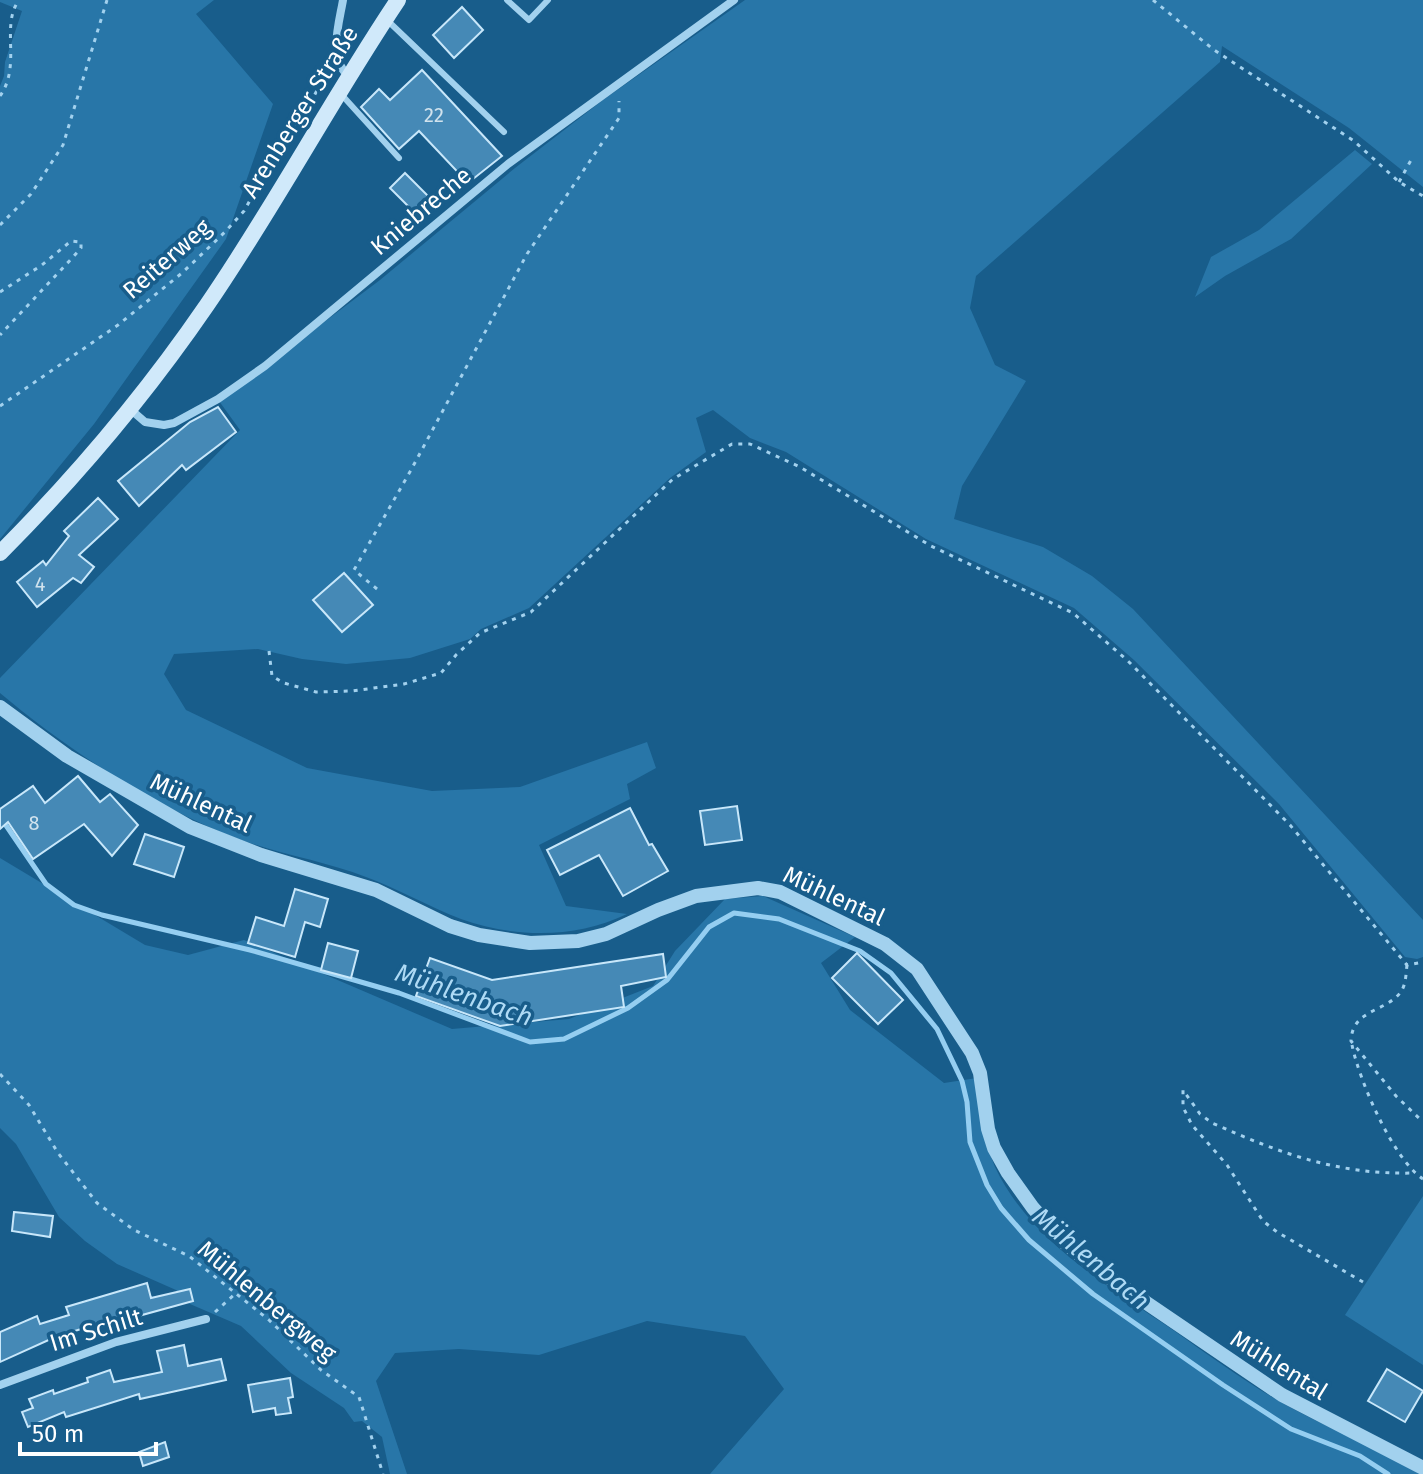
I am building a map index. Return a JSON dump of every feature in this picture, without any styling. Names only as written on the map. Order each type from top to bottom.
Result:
[{"type":"main road","name":"Arenberger Straße","points":[[0,553],[130,409],[172,354],[243,249],[398,0]]},
{"type":"street","points":[[343,0],[337,34],[337,57],[341,69],[350,77]]},
{"type":"street","name":"Kniebreche","points":[[130,409],[145,422],[164,425],[174,423],[218,399],[265,366],[508,164],[734,0]]},
{"type":"street","name":"Mühlental","points":[[0,707],[67,756],[190,827],[261,855],[376,890],[450,926],[479,935],[530,943],[578,941],[606,934],[696,896],[758,888],[780,892],[885,944],[917,969],[960,1034],[980,1073],[988,1129],[994,1148],[1025,1197],[1064,1242],[1114,1281],[1282,1395],[1423,1468]]},
{"type":"street","name":"Im Schilt","points":[[0,1385],[116,1342],[206,1319]]},
{"type":"lane","points":[[507,0],[529,20],[548,0]]},
{"type":"lane","points":[[385,19],[504,132]]},
{"type":"lane","points":[[340,93],[399,158]]},
{"type":"path","points":[[0,96],[10,78],[11,9],[19,0]]},
{"type":"path","points":[[0,225],[31,194],[63,145],[107,0]]},
{"type":"path","points":[[1153,0],[1214,50],[1354,141],[1399,182],[1423,196]]},
{"type":"path","name":"Reiterweg","points":[[0,406],[118,325],[182,273],[225,232],[244,211],[285,137],[298,123],[321,79],[337,57]]},
{"type":"path","points":[[377,589],[354,570],[527,254],[619,118],[620,81]]},
{"type":"path","points":[[1399,182],[1411,160]]},
{"type":"path","points":[[0,292],[42,265],[71,241],[81,242],[81,248],[0,335]]},
{"type":"path","points":[[269,651],[272,676],[284,683],[316,692],[404,684],[441,673],[480,633],[531,612],[673,479],[732,444],[750,444],[800,467],[931,546],[1073,613],[1128,661],[1290,825],[1407,965],[1404,988],[1396,997],[1358,1021],[1351,1031],[1351,1041],[1355,1061],[1399,1157],[1423,1179]]},
{"type":"path","points":[[1407,965],[1423,962]]},
{"type":"path","points":[[1351,1041],[1396,1096],[1423,1122]]},
{"type":"path","name":"Mühlenbergweg","points":[[0,1074],[29,1105],[58,1153],[97,1203],[134,1230],[189,1256],[269,1320],[321,1370],[359,1397],[383,1474]]},
{"type":"path","points":[[1363,1282],[1263,1221],[1227,1165],[1192,1125],[1183,1107],[1183,1090],[1200,1114],[1212,1123],[1301,1160],[1390,1174],[1414,1173]]},
{"type":"path","points":[[206,1319],[236,1293]]},
{"type":"shaded area","points":[[0,0],[214,0],[196,14],[273,104],[226,239],[94,424],[0,539],[0,86],[22,11]]},
{"type":"shaded area","points":[[745,0],[1423,0],[1423,187],[1349,128],[1222,46],[1220,62],[976,276],[970,308],[995,365],[1026,381],[962,486],[954,519],[1043,547],[1092,576],[1133,609],[1423,920],[1423,957],[1405,957],[1279,804],[1134,660],[1074,608],[926,539],[786,452],[750,438],[713,410],[696,418],[706,452],[670,478],[529,608],[481,629],[470,639],[410,658],[346,664],[302,659],[258,649],[174,654],[164,674],[186,710],[307,768],[432,791],[520,787],[647,742],[656,768],[627,784],[630,799],[539,845],[566,906],[627,914],[607,922],[566,932],[502,930],[461,919],[351,872],[244,841],[180,813],[116,777],[55,736],[0,693],[0,678],[240,430],[219,401],[380,280],[603,100]]},
{"type":"shaded area","points":[[1355,150],[1372,164],[1291,239],[1225,276],[1195,297],[1211,257],[1259,230]]},
{"type":"shaded area","points":[[0,858],[145,945],[188,955],[244,940],[452,1029],[569,1019],[653,986],[675,951],[725,899],[763,896],[855,937],[821,963],[850,1010],[944,1083],[977,1078],[985,1135],[995,1167],[1028,1218],[1073,1260],[1284,1404],[1421,1474],[710,1474],[784,1389],[745,1336],[647,1321],[539,1355],[459,1349],[395,1353],[376,1381],[407,1474],[390,1474],[382,1437],[362,1421],[354,1422],[344,1408],[291,1373],[241,1326],[190,1304],[176,1290],[117,1264],[85,1241],[59,1217],[16,1144],[0,1128]]},
{"type":"shaded area","points":[[1423,1196],[1423,1365],[1345,1315]]},
{"type":"building","points":[[462,7],[483,30],[454,58],[433,35]]},
{"type":"building","points":[[422,70],[502,156],[468,183],[419,131],[399,149],[361,107],[379,89],[390,100]]},
{"type":"building","points":[[405,173],[434,202],[419,217],[390,188]]},
{"type":"building","points":[[218,407],[236,432],[186,470],[182,465],[139,506],[118,481],[190,422]]},
{"type":"building","points":[[98,498],[118,519],[79,555],[94,567],[81,583],[73,578],[37,607],[17,582],[43,561],[46,565],[69,536],[64,531]]},
{"type":"building","points":[[344,573],[373,605],[342,632],[313,600]]},
{"type":"building","points":[[78,776],[100,802],[110,794],[138,825],[112,856],[84,824],[33,859],[8,822],[0,829],[0,809],[33,786],[45,803]]},
{"type":"building","points":[[737,806],[742,840],[705,845],[700,811]]},
{"type":"building","points":[[630,808],[649,845],[652,844],[668,871],[623,896],[599,855],[560,875],[547,850]]},
{"type":"building","points":[[145,834],[184,847],[174,877],[134,864]]},
{"type":"building","points":[[295,889],[328,899],[320,927],[305,922],[295,957],[248,943],[256,917],[284,926]]},
{"type":"building","points":[[328,943],[358,951],[351,978],[321,970]]},
{"type":"building","points":[[857,953],[903,1000],[878,1024],[832,978]]},
{"type":"building","points":[[663,954],[666,977],[621,986],[624,1007],[500,1026],[416,996],[430,958],[492,980]]},
{"type":"building","points":[[14,1212],[53,1216],[50,1237],[12,1231]]},
{"type":"building","points":[[147,1283],[151,1298],[190,1289],[193,1301],[114,1326],[112,1319],[53,1338],[0,1362],[0,1332],[37,1316],[40,1324],[69,1315],[66,1307]]},
{"type":"building","points":[[184,1345],[188,1366],[221,1359],[226,1380],[140,1399],[139,1394],[66,1417],[64,1412],[28,1427],[22,1412],[33,1408],[29,1399],[88,1382],[87,1378],[110,1370],[114,1382],[162,1372],[157,1351]]},
{"type":"building","points":[[1387,1369],[1423,1391],[1405,1422],[1368,1401]]},
{"type":"building","points":[[290,1378],[293,1397],[288,1398],[291,1413],[276,1415],[275,1408],[253,1412],[248,1385]]},
{"type":"building","points":[[165,1442],[169,1457],[143,1466],[139,1452]]},
{"type":"waterway","name":"Mühlenbach","points":[[3,821],[46,884],[74,905],[102,915],[250,950],[399,993],[530,1042],[564,1039],[628,1008],[667,980],[709,927],[734,913],[779,919],[860,951],[891,973],[937,1029],[962,1081],[970,1142],[987,1185],[1001,1208],[1029,1240],[1093,1294],[1223,1385],[1291,1429],[1360,1456],[1388,1474]]}]
